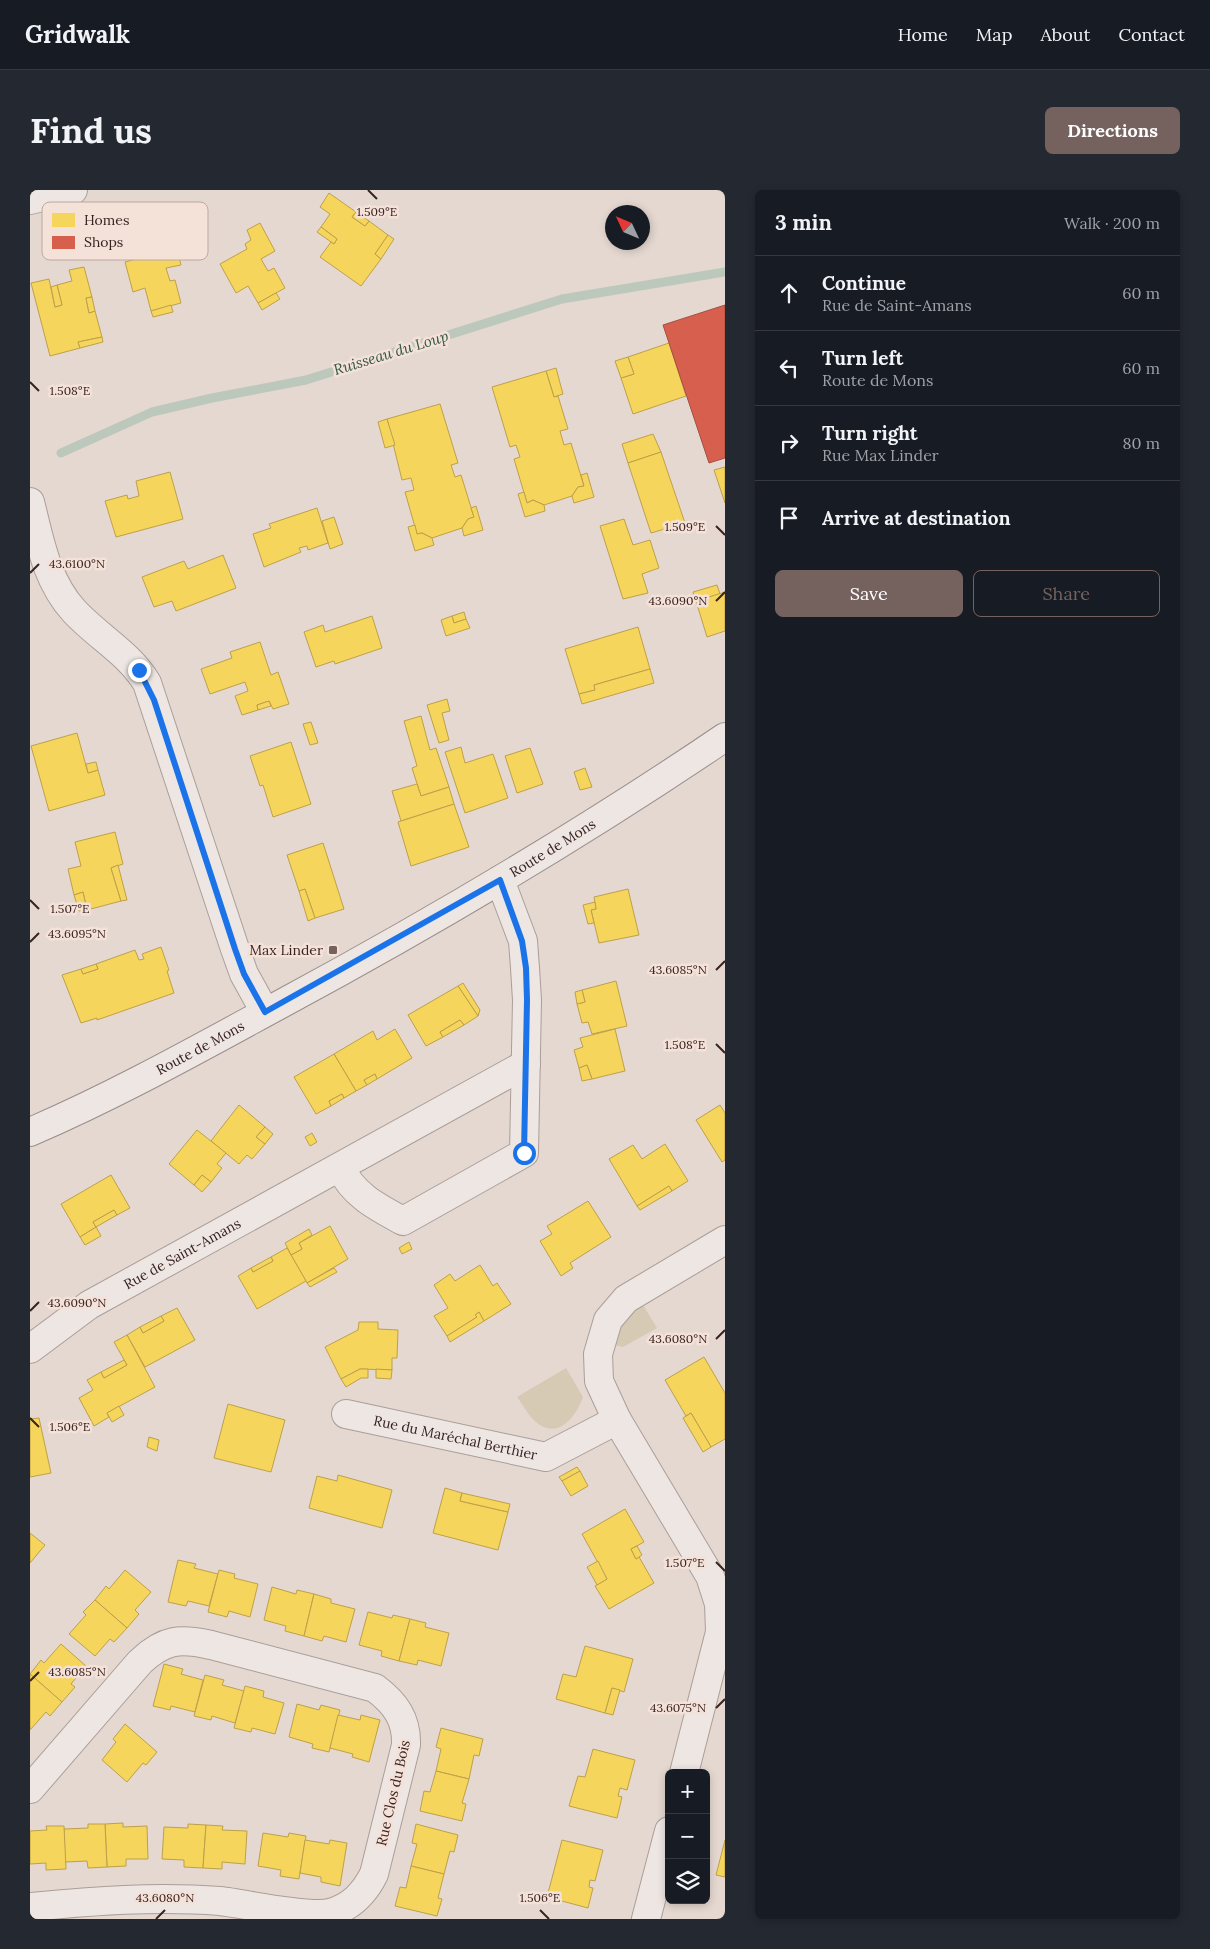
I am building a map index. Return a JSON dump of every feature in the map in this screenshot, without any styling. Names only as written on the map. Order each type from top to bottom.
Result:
[{"type":"street","points":[[30,200],[73,190]]},
{"type":"street","points":[[30,502],[46,566],[53,583],[76,612],[124,654],[139,670],[147,683],[235,949],[244,974],[265,1012]]},
{"type":"street","name":"Route de Mons","points":[[30,1132],[124,1088],[265,1012],[500,880],[627,804],[725,737]]},
{"type":"street","points":[[340,1167],[346,1182],[368,1203],[404,1221],[524,1153],[527,1000],[522,941],[500,880]]},
{"type":"street","name":"Rue de Saint-Amans","points":[[30,1349],[89,1305],[526,1064]]},
{"type":"street","points":[[685,1769],[720,1632],[719,1604],[710,1576],[617,1420],[600,1381],[598,1354],[608,1320],[626,1298],[725,1240]]},
{"type":"street","name":"Rue du Maréchal Berthier","points":[[346,1414],[546,1457],[617,1420]]},
{"type":"street","name":"Rue Clos du Bois","points":[[30,1789],[140,1662],[151,1651],[169,1642],[188,1640],[211,1645],[375,1688],[391,1700],[400,1713],[407,1731],[406,1745],[374,1874],[367,1888],[354,1902],[342,1908],[328,1913],[312,1913],[220,1901],[169,1899],[115,1899],[30,1907]]},
{"type":"street","points":[[646,1919],[665,1846]]},
{"type":"shaded area","points":[[643,1305],[657,1328],[623,1347],[614,1345],[621,1322]]},
{"type":"shaded area","points":[[566,1368],[583,1397],[572,1417],[561,1426],[548,1428],[540,1425],[527,1412],[517,1397]]},
{"type":"building: Homes","points":[[329,193],[356,212],[352,217],[365,226],[369,221],[388,235],[375,254],[381,259],[361,286],[320,257],[331,242],[334,244],[337,239],[321,227],[330,214],[320,207]]},
{"type":"building: Homes","points":[[356,212],[369,221],[365,226],[352,217]]},
{"type":"building: Homes","points":[[260,223],[275,251],[261,259],[268,271],[274,268],[285,288],[258,303],[248,286],[236,293],[220,264],[247,249],[245,244],[251,240],[247,230]]},
{"type":"building: Homes","points":[[321,227],[337,239],[334,244],[317,232]]},
{"type":"building: Homes","points":[[388,235],[394,239],[381,259],[375,254]]},
{"type":"building: Homes","points":[[132,260],[180,260],[181,265],[166,268],[170,281],[175,280],[181,303],[151,311],[145,288],[133,292],[125,262]]},
{"type":"building: Homes","points":[[84,267],[92,297],[86,298],[89,313],[95,311],[102,337],[78,342],[80,348],[50,356],[31,283],[49,279],[55,307],[62,305],[57,285],[72,281],[69,270]]},
{"type":"building: Homes","points":[[57,285],[62,305],[55,307],[51,287]]},
{"type":"building: Homes","points":[[276,293],[280,299],[262,310],[258,303]]},
{"type":"building: Homes","points":[[92,297],[95,311],[89,313],[86,298]]},
{"type":"building: Homes","points":[[171,305],[173,312],[153,317],[151,311]]},
{"type":"building: Homes","points":[[102,337],[103,342],[80,348],[78,342]]},
{"type":"building: Homes","points":[[669,343],[686,396],[633,414],[621,378],[634,374],[628,357]]},
{"type":"building: Homes","points":[[628,357],[634,374],[621,378],[615,361]]},
{"type":"building: Homes","points":[[556,368],[563,394],[554,397],[546,371]]},
{"type":"building: Homes","points":[[546,371],[554,397],[558,396],[568,429],[560,431],[564,445],[571,443],[584,486],[578,487],[572,496],[544,505],[533,500],[527,503],[514,459],[520,457],[516,445],[510,447],[492,387]]},
{"type":"building: Homes","points":[[440,404],[458,463],[451,465],[455,477],[461,475],[474,517],[468,519],[462,528],[432,538],[422,533],[417,534],[405,492],[414,490],[411,478],[402,480],[387,419]]},
{"type":"building: Homes","points":[[387,419],[395,445],[385,448],[378,422]]},
{"type":"building: Homes","points":[[653,434],[661,452],[628,463],[622,444]]},
{"type":"building: Homes","points":[[661,452],[685,523],[651,533],[628,463]]},
{"type":"building: Homes","points":[[725,467],[725,503],[714,470]]},
{"type":"building: Homes","points":[[170,472],[183,519],[116,537],[105,501],[127,495],[128,499],[139,496],[136,481]]},
{"type":"building: Homes","points":[[587,473],[594,497],[574,503],[572,496],[578,487],[584,486],[581,475]]},
{"type":"building: Homes","points":[[524,492],[527,503],[533,500],[544,505],[545,511],[525,517],[518,494]]},
{"type":"building: Homes","points":[[476,506],[483,530],[464,536],[462,528],[468,519],[474,517],[471,508]]},
{"type":"building: Homes","points":[[317,508],[328,543],[308,550],[307,546],[299,548],[301,552],[264,567],[253,534],[271,528],[269,524]]},
{"type":"building: Homes","points":[[334,517],[343,544],[330,549],[322,521]]},
{"type":"building: Homes","points":[[624,519],[633,545],[650,540],[659,568],[642,574],[648,593],[623,599],[600,526]]},
{"type":"building: Homes","points":[[415,525],[417,534],[422,533],[432,538],[434,545],[415,551],[408,527]]},
{"type":"building: Homes","points":[[223,555],[236,588],[176,611],[172,601],[154,607],[142,577],[184,561],[188,569]]},
{"type":"building: Homes","points":[[717,585],[720,594],[696,601],[693,592]]},
{"type":"building: Homes","points":[[725,592],[725,631],[707,637],[696,601]]},
{"type":"building: Homes","points":[[464,612],[466,619],[454,623],[452,616]]},
{"type":"building: Homes","points":[[372,616],[382,648],[335,664],[334,661],[316,667],[304,632],[323,625],[325,632]]},
{"type":"building: Homes","points":[[452,616],[454,623],[466,619],[470,628],[446,636],[441,620]]},
{"type":"building: Homes","points":[[638,627],[650,669],[594,685],[595,690],[579,694],[565,649]]},
{"type":"building: Homes","points":[[260,642],[271,675],[278,672],[289,704],[273,709],[269,701],[257,705],[258,710],[242,715],[235,696],[248,691],[245,682],[210,694],[201,669],[232,658],[230,652]]},
{"type":"building: Homes","points":[[650,669],[654,683],[582,704],[579,694],[595,690],[594,685]]},
{"type":"building: Homes","points":[[447,699],[450,711],[442,713],[449,740],[439,743],[427,705]]},
{"type":"building: Homes","points":[[269,701],[271,706],[258,710],[257,705]]},
{"type":"building: Homes","points":[[421,716],[430,750],[436,748],[449,787],[421,796],[412,768],[417,766],[404,721]]},
{"type":"building: Homes","points":[[311,722],[318,743],[310,745],[303,724]]},
{"type":"building: Homes","points":[[77,733],[88,773],[98,770],[105,795],[49,811],[31,746]]},
{"type":"building: Homes","points":[[291,742],[311,804],[273,817],[263,785],[260,786],[250,756]]},
{"type":"building: Homes","points":[[461,747],[465,763],[493,754],[508,798],[465,813],[445,752]]},
{"type":"building: Homes","points":[[530,748],[543,784],[517,793],[505,756]]},
{"type":"building: Homes","points":[[96,762],[98,770],[88,773],[86,764]]},
{"type":"building: Homes","points":[[585,768],[592,787],[580,790],[574,772]]},
{"type":"building: Homes","points":[[417,784],[421,796],[449,787],[454,804],[401,821],[392,791]]},
{"type":"building: Homes","points":[[454,804],[469,847],[411,866],[398,822]]},
{"type":"building: Homes","points":[[115,832],[123,864],[111,868],[121,901],[87,910],[83,892],[74,895],[68,869],[81,866],[75,842]]},
{"type":"building: Homes","points":[[323,843],[344,909],[315,918],[305,889],[299,891],[287,855]]},
{"type":"building: Homes","points":[[118,865],[127,900],[121,901],[111,868]]},
{"type":"building: Homes","points":[[305,889],[315,918],[308,921],[299,891]]},
{"type":"building: Homes","points":[[628,889],[639,935],[599,943],[591,910],[596,909],[594,897]]},
{"type":"building: Homes","points":[[83,892],[87,910],[79,911],[74,895]]},
{"type":"building: Homes","points":[[595,902],[596,909],[591,910],[594,923],[588,924],[583,905]]},
{"type":"building: Homes","points":[[161,947],[174,993],[97,1020],[97,1018],[81,1023],[62,975],[81,969],[83,974],[98,969],[96,964],[135,950],[139,960],[144,959],[142,954]]},
{"type":"building: Homes","points":[[96,964],[98,969],[83,974],[81,969]]},
{"type":"building: Homes","points":[[616,981],[627,1026],[592,1034],[588,1022],[582,1023],[577,1004],[585,1002],[582,990]]},
{"type":"building: Homes","points":[[463,983],[480,1010],[478,1016],[458,986]]},
{"type":"building: Homes","points":[[458,986],[478,1016],[464,1025],[460,1020],[440,1032],[443,1037],[426,1046],[408,1015]]},
{"type":"building: Homes","points":[[582,990],[585,1002],[577,1004],[575,992]]},
{"type":"building: Homes","points":[[460,1020],[464,1025],[443,1037],[440,1032]]},
{"type":"building: Homes","points":[[395,1029],[412,1058],[377,1079],[375,1074],[364,1080],[367,1085],[356,1091],[334,1054],[373,1031],[377,1040]]},
{"type":"building: Homes","points":[[615,1029],[625,1071],[592,1079],[587,1065],[579,1068],[574,1050],[583,1047],[580,1038]]},
{"type":"building: Homes","points":[[334,1054],[356,1091],[344,1098],[342,1094],[329,1101],[331,1106],[316,1114],[294,1077]]},
{"type":"building: Homes","points":[[587,1065],[592,1079],[582,1081],[579,1068]]},
{"type":"building: Homes","points":[[375,1074],[377,1079],[367,1085],[364,1080]]},
{"type":"building: Homes","points":[[342,1094],[344,1098],[331,1106],[329,1101]]},
{"type":"building: Homes","points":[[239,1105],[265,1127],[256,1137],[265,1144],[252,1159],[247,1155],[239,1164],[211,1141]]},
{"type":"building: Homes","points":[[720,1105],[725,1113],[725,1160],[722,1162],[696,1120]]},
{"type":"building: Homes","points":[[265,1127],[273,1134],[265,1144],[256,1137]]},
{"type":"building: Homes","points":[[197,1130],[226,1153],[217,1164],[222,1168],[211,1182],[202,1175],[194,1185],[169,1164]]},
{"type":"building: Homes","points":[[312,1133],[317,1142],[310,1146],[305,1137]]},
{"type":"building: Homes","points":[[665,1144],[688,1181],[672,1191],[669,1186],[637,1206],[609,1159],[633,1145],[642,1159]]},
{"type":"building: Homes","points":[[111,1175],[130,1208],[117,1215],[114,1210],[93,1222],[96,1227],[80,1237],[61,1204]]},
{"type":"building: Homes","points":[[202,1175],[211,1182],[202,1192],[194,1185]]},
{"type":"building: Homes","points":[[669,1186],[672,1191],[640,1210],[637,1206]]},
{"type":"building: Homes","points":[[588,1201],[611,1237],[570,1263],[573,1268],[561,1276],[540,1241],[552,1234],[547,1226]]},
{"type":"building: Homes","points":[[114,1210],[117,1215],[96,1227],[93,1222]]},
{"type":"building: Homes","points":[[330,1226],[348,1259],[307,1283],[291,1255],[302,1249],[299,1243]]},
{"type":"building: Homes","points":[[96,1227],[101,1236],[85,1245],[80,1237]]},
{"type":"building: Homes","points":[[309,1229],[312,1235],[299,1243],[302,1249],[291,1255],[285,1243]]},
{"type":"building: Homes","points":[[409,1242],[412,1249],[402,1254],[399,1248]]},
{"type":"building: Homes","points":[[287,1248],[306,1281],[257,1309],[238,1276],[251,1268],[253,1272],[273,1261],[271,1257]]},
{"type":"building: Homes","points":[[271,1257],[273,1261],[253,1272],[251,1268]]},
{"type":"building: Homes","points":[[480,1265],[493,1286],[497,1283],[511,1304],[484,1321],[479,1312],[475,1315],[477,1317],[447,1336],[434,1316],[448,1308],[434,1285],[450,1274],[455,1281]]},
{"type":"building: Homes","points":[[334,1268],[337,1272],[310,1287],[307,1283]]},
{"type":"building: Homes","points":[[177,1308],[195,1340],[145,1367],[127,1335],[140,1327],[143,1333],[164,1321],[161,1316]]},
{"type":"building: Homes","points":[[479,1312],[484,1321],[450,1342],[447,1336],[477,1317],[475,1315]]},
{"type":"building: Homes","points":[[161,1316],[164,1321],[143,1333],[140,1327]]},
{"type":"building: Homes","points":[[359,1322],[378,1322],[378,1329],[398,1330],[397,1358],[392,1358],[392,1370],[360,1369],[341,1379],[325,1347],[358,1330]]},
{"type":"building: Homes","points":[[127,1335],[155,1387],[107,1413],[109,1417],[94,1426],[79,1398],[93,1390],[87,1380],[101,1372],[104,1378],[127,1365],[114,1342]]},
{"type":"building: Homes","points":[[704,1357],[725,1393],[725,1439],[711,1447],[691,1413],[686,1416],[665,1380]]},
{"type":"building: Homes","points":[[124,1360],[127,1365],[104,1378],[101,1372]]},
{"type":"building: Homes","points":[[360,1369],[368,1369],[368,1378],[361,1378],[346,1387],[341,1379]]},
{"type":"building: Homes","points":[[376,1369],[392,1370],[391,1379],[376,1378]]},
{"type":"building: Homes","points":[[228,1404],[285,1420],[271,1472],[214,1458]]},
{"type":"building: Homes","points":[[119,1406],[124,1415],[112,1422],[107,1413]]},
{"type":"building: Homes","points":[[691,1413],[711,1447],[703,1452],[683,1418]]},
{"type":"building: Homes","points":[[39,1418],[51,1473],[30,1477],[30,1419]]},
{"type":"building: Homes","points":[[149,1437],[159,1440],[157,1451],[147,1447]]},
{"type":"building: Homes","points":[[577,1467],[580,1471],[562,1481],[559,1477]]},
{"type":"building: Homes","points":[[580,1471],[588,1486],[571,1496],[562,1481]]},
{"type":"building: Homes","points":[[338,1475],[392,1490],[382,1528],[309,1508],[317,1476],[337,1481]]},
{"type":"building: Homes","points":[[445,1488],[462,1493],[460,1501],[508,1512],[498,1550],[433,1533]]},
{"type":"building: Homes","points":[[462,1493],[510,1504],[508,1512],[460,1501]]},
{"type":"building: Homes","points":[[625,1509],[644,1542],[631,1549],[636,1559],[639,1557],[654,1583],[609,1609],[595,1586],[607,1579],[582,1534]]},
{"type":"building: Homes","points":[[30,1533],[45,1545],[30,1563]]},
{"type":"building: Homes","points":[[637,1546],[642,1555],[636,1559],[631,1549]]},
{"type":"building: Homes","points":[[178,1560],[196,1564],[194,1568],[218,1574],[209,1606],[188,1601],[186,1606],[168,1602]]},
{"type":"building: Homes","points":[[598,1561],[607,1579],[597,1585],[587,1567]]},
{"type":"building: Homes","points":[[125,1570],[151,1592],[135,1610],[139,1614],[127,1628],[95,1600],[106,1586],[109,1589]]},
{"type":"building: Homes","points":[[219,1570],[235,1574],[234,1578],[258,1584],[250,1617],[229,1611],[227,1617],[208,1612]]},
{"type":"building: Homes","points":[[272,1587],[296,1594],[297,1590],[314,1594],[304,1636],[285,1631],[286,1626],[264,1620]]},
{"type":"building: Homes","points":[[314,1594],[331,1599],[331,1603],[355,1609],[346,1642],[324,1636],[322,1641],[304,1636]]},
{"type":"building: Homes","points":[[95,1600],[127,1628],[114,1642],[110,1639],[95,1656],[69,1634],[86,1615],[83,1612]]},
{"type":"building: Homes","points":[[368,1612],[392,1618],[393,1615],[410,1619],[399,1661],[381,1656],[382,1651],[359,1645]]},
{"type":"building: Homes","points":[[410,1619],[426,1623],[425,1627],[449,1633],[441,1666],[418,1660],[417,1665],[399,1661]]},
{"type":"building: Homes","points":[[61,1644],[86,1666],[71,1684],[75,1687],[62,1702],[30,1674],[41,1660],[44,1663]]},
{"type":"building: Homes","points":[[585,1646],[633,1659],[624,1692],[612,1688],[605,1713],[556,1699],[563,1674],[576,1677]]},
{"type":"building: Homes","points":[[164,1664],[183,1669],[181,1674],[203,1680],[195,1712],[171,1706],[170,1710],[153,1706]]},
{"type":"building: Homes","points":[[30,1674],[62,1702],[50,1716],[46,1712],[30,1730]]},
{"type":"building: Homes","points":[[205,1675],[224,1680],[222,1685],[244,1691],[235,1723],[212,1716],[211,1720],[194,1716]]},
{"type":"building: Homes","points":[[245,1686],[264,1691],[263,1697],[284,1703],[275,1734],[252,1728],[251,1732],[234,1728]]},
{"type":"building: Homes","points":[[612,1688],[620,1690],[613,1715],[605,1713]]},
{"type":"building: Homes","points":[[297,1704],[319,1710],[321,1705],[340,1710],[329,1752],[312,1748],[313,1744],[289,1737]]},
{"type":"building: Homes","points":[[338,1715],[360,1720],[361,1715],[380,1720],[369,1762],[352,1757],[353,1754],[330,1748]]},
{"type":"building: Homes","points":[[125,1724],[157,1752],[146,1765],[143,1763],[127,1782],[102,1760],[116,1742],[113,1739]]},
{"type":"building: Homes","points":[[441,1728],[483,1739],[479,1756],[474,1755],[469,1779],[436,1771],[441,1749],[436,1747]]},
{"type":"building: Homes","points":[[593,1749],[635,1760],[627,1790],[620,1788],[618,1796],[622,1797],[617,1818],[569,1806],[578,1776],[585,1777]]},
{"type":"building: Homes","points":[[436,1771],[469,1779],[462,1803],[466,1804],[462,1821],[420,1811],[424,1791],[430,1792]]},
{"type":"building: Homes","points":[[123,1823],[123,1827],[147,1826],[148,1859],[126,1859],[126,1866],[107,1867],[105,1824]]},
{"type":"building: Homes","points":[[88,1824],[105,1824],[107,1867],[88,1868],[87,1861],[65,1862],[64,1829],[88,1828]]},
{"type":"building: Homes","points":[[188,1824],[206,1825],[203,1868],[184,1867],[184,1860],[162,1859],[164,1827],[188,1828]]},
{"type":"building: Homes","points":[[416,1824],[458,1835],[454,1852],[450,1851],[444,1874],[411,1866],[417,1844],[412,1843]]},
{"type":"building: Homes","points":[[206,1825],[223,1826],[222,1830],[247,1831],[245,1864],[222,1862],[222,1869],[203,1868]]},
{"type":"building: Homes","points":[[46,1826],[64,1826],[66,1869],[46,1870],[46,1863],[30,1864],[30,1831],[47,1830]]},
{"type":"building: Homes","points":[[263,1833],[288,1837],[289,1833],[306,1836],[299,1879],[280,1876],[281,1870],[258,1866]]},
{"type":"building: Homes","points":[[305,1840],[329,1844],[330,1840],[347,1843],[340,1886],[321,1882],[321,1877],[300,1873]]},
{"type":"building: Homes","points":[[562,1840],[603,1850],[595,1881],[590,1880],[589,1887],[593,1888],[588,1908],[547,1897]]},
{"type":"building: Homes","points":[[725,1840],[725,1877],[716,1875]]},
{"type":"building: Homes","points":[[411,1866],[444,1874],[438,1898],[442,1899],[437,1916],[395,1906],[400,1887],[406,1888]]},
{"type":"building: Shops","points":[[725,305],[725,458],[709,463],[663,325]]},
{"type":"waterway","name":"Ruisseau du Loup","points":[[61,453],[152,412],[212,398],[306,380],[562,299],[725,272]]},
{"type":"place","name":"Max Linder","points":[[333,950]]},
{"type":"route","points":[[139,670],[154,700],[244,974],[265,1012],[338,973],[500,880],[522,941],[526,968],[524,1153]]}]
